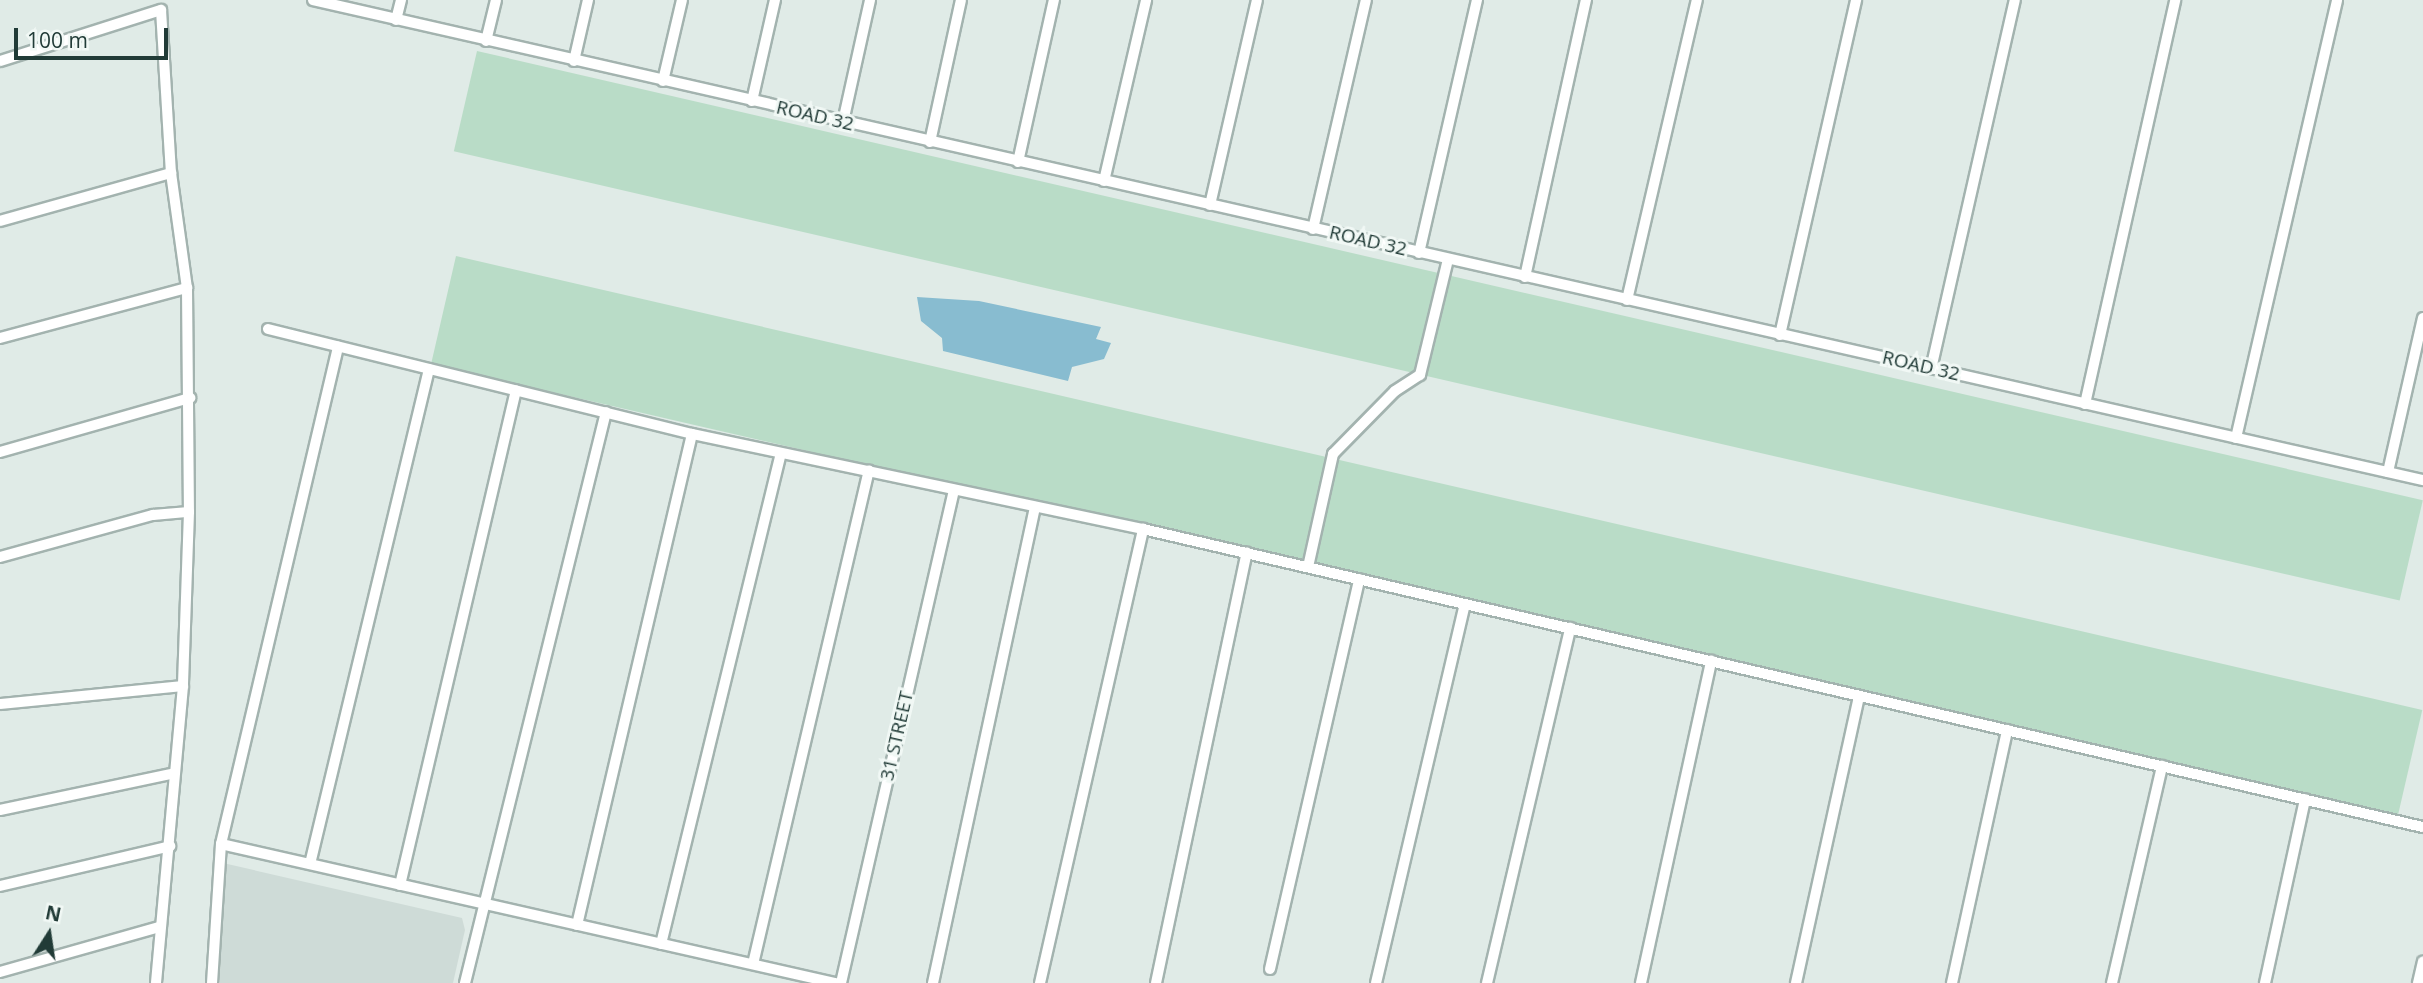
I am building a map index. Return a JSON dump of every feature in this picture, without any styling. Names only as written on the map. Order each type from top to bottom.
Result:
[{"type":"street","name":"ROAD 32","points":[[313,0],[2423,480]]},
{"type":"street","points":[[396,20],[401,0]]},
{"type":"street","points":[[486,41],[496,0]]},
{"type":"street","points":[[574,61],[588,0]]},
{"type":"street","points":[[663,81],[682,0]]},
{"type":"street","points":[[752,101],[775,0]]},
{"type":"street","points":[[843,122],[870,0]]},
{"type":"street","points":[[930,142],[961,0]]},
{"type":"street","points":[[1018,162],[1055,0]]},
{"type":"street","points":[[1104,181],[1146,0]]},
{"type":"street","points":[[1210,205],[1257,0]]},
{"type":"street","points":[[1313,229],[1366,0]]},
{"type":"street","points":[[1419,253],[1477,0]]},
{"type":"street","points":[[1525,276],[1586,0]]},
{"type":"street","points":[[1627,300],[1697,0]]},
{"type":"street","points":[[1780,335],[1856,0]]},
{"type":"street","points":[[1931,369],[2015,0]]},
{"type":"street","points":[[2085,404],[2175,0]]},
{"type":"street","points":[[2236,438],[2337,0]]},
{"type":"street","points":[[0,61],[161,5],[171,173],[187,288],[190,398],[183,686],[171,774],[170,846],[159,927],[156,983]]},
{"type":"street","points":[[0,221],[171,173]]},
{"type":"street","points":[[1308,567],[1333,454],[1395,391],[1420,375],[1448,259]]},
{"type":"street","points":[[0,338],[187,288]]},
{"type":"street","points":[[2388,472],[2423,318]]},
{"type":"street","points":[[268,330],[692,433],[1143,529],[2423,827]]},
{"type":"street","points":[[212,983],[221,844],[338,346]]},
{"type":"street","points":[[310,864],[429,369]]},
{"type":"street","points":[[400,885],[516,390]]},
{"type":"street","points":[[0,452],[190,398]]},
{"type":"street","points":[[465,983],[606,412]]},
{"type":"street","points":[[577,925],[692,433]]},
{"type":"street","points":[[662,944],[781,453]]},
{"type":"street","points":[[753,964],[869,470]]},
{"type":"street","name":"31 STREET","points":[[841,983],[954,489]]},
{"type":"street","points":[[933,983],[1035,506]]},
{"type":"street","points":[[0,557],[153,515],[189,512]]},
{"type":"street","points":[[1040,983],[1143,529]]},
{"type":"street","points":[[1156,983],[1247,553]]},
{"type":"street","points":[[1270,969],[1359,579]]},
{"type":"street","points":[[1376,983],[1465,604]]},
{"type":"street","points":[[1488,983],[1570,628]]},
{"type":"street","points":[[1640,983],[1711,661]]},
{"type":"street","points":[[0,704],[183,686]]},
{"type":"street","points":[[1796,983],[1859,696]]},
{"type":"street","points":[[1952,983],[2007,730]]},
{"type":"street","points":[[2112,983],[2162,766]]},
{"type":"street","points":[[0,810],[171,774]]},
{"type":"street","points":[[2266,983],[2305,799]]},
{"type":"street","points":[[221,844],[835,983]]},
{"type":"street","points":[[0,886],[170,846]]},
{"type":"street","points":[[0,972],[159,927]]},
{"type":"street","points":[[2418,983],[2423,962]]},
{"type":"shaded area","points":[[223,863],[462,918],[465,930],[453,983],[219,983]]},
{"type":"green space","points":[[477,51],[2423,500],[2400,601],[454,151]]},
{"type":"green space","points":[[456,256],[2422,710],[2397,818],[431,364]]},
{"type":"water","points":[[917,297],[979,301],[1101,327],[1096,339],[1111,343],[1104,359],[1072,367],[1068,381],[943,351],[942,338],[921,321]]}]
